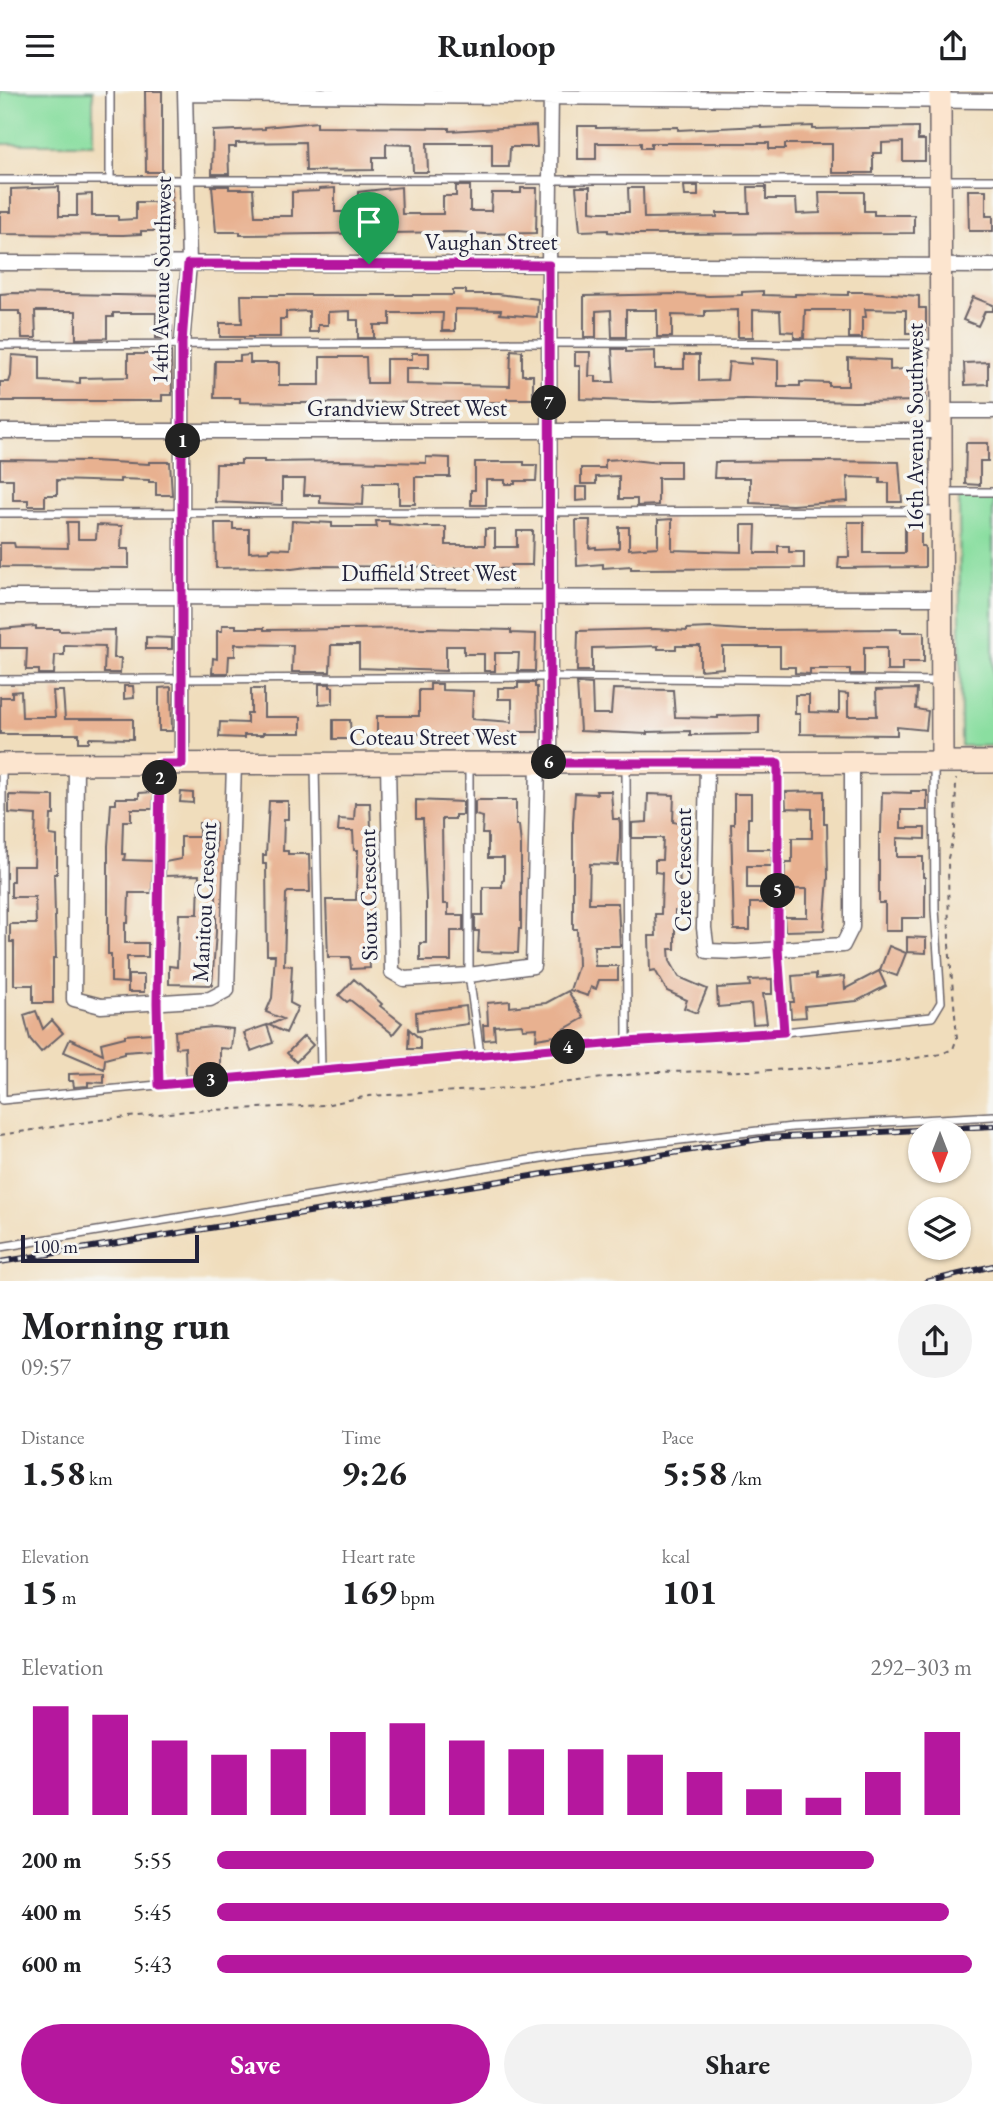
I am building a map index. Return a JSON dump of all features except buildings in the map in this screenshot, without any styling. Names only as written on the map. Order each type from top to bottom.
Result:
[{"type":"street","points":[[185,92],[940,96],[993,101]]},
{"type":"street","name":"14th Avenue Southwest","points":[[182,764],[182,343],[188,264],[185,92]]},
{"type":"street","points":[[544,763],[549,677],[551,94]]},
{"type":"street","name":"16th Avenue Southwest","points":[[938,762],[942,681],[940,96]]},
{"type":"street","name":"Vaughan Street","points":[[0,263],[993,266]]},
{"type":"street","name":"Grandview Street West","points":[[0,431],[549,431],[941,421],[993,411]]},
{"type":"street","name":"Duffield Street West","points":[[0,597],[942,598]]},
{"type":"street","name":"Cree Crescent","points":[[707,762],[704,928],[707,951],[736,952],[843,945],[852,927],[852,762]]},
{"type":"street","name":"Coteau Street West","points":[[1,764],[993,762]]},
{"type":"street","name":"Sioux Crescent","points":[[388,764],[392,972],[404,979],[469,975],[533,966],[544,763]]},
{"type":"street","name":"Manitou Crescent","points":[[76,764],[74,999],[101,1006],[210,999],[226,990],[234,764]]},
{"type":"lane","points":[[110,91],[110,180]]},
{"type":"lane","points":[[0,180],[993,180]]},
{"type":"lane","points":[[0,345],[549,342],[941,344]]},
{"type":"lane","points":[[0,513],[549,514],[941,502],[993,492]]},
{"type":"lane","points":[[0,680],[549,677],[942,681]]},
{"type":"lane","points":[[1,764],[1,1100],[480,1054],[784,1032],[932,1017],[941,1002],[935,909],[938,762]]},
{"type":"lane","points":[[470,763],[469,975],[480,1054]]},
{"type":"lane","points":[[626,763],[627,1042]]},
{"type":"lane","points":[[778,763],[778,949],[784,1032]]},
{"type":"lane","points":[[159,1085],[157,1003],[160,764]]},
{"type":"lane","points":[[315,764],[321,1070]]},
{"type":"lane","points":[[0,1247],[578,1152],[793,1127],[993,1115]]},
{"type":"green space","points":[[0,91],[93,91],[93,144],[0,144]]},
{"type":"green space","points":[[959,497],[993,498],[993,746],[961,746]]},
{"type":"railway","points":[[0,1262],[766,1138],[993,1126]]},
{"type":"railway","points":[[930,1281],[993,1266]]},
{"type":"route","points":[[188,264],[369,264],[549,265],[550,763],[778,763],[778,949],[784,1032],[480,1054],[159,1085],[157,1003],[160,764],[182,764],[182,343],[188,264]]}]
